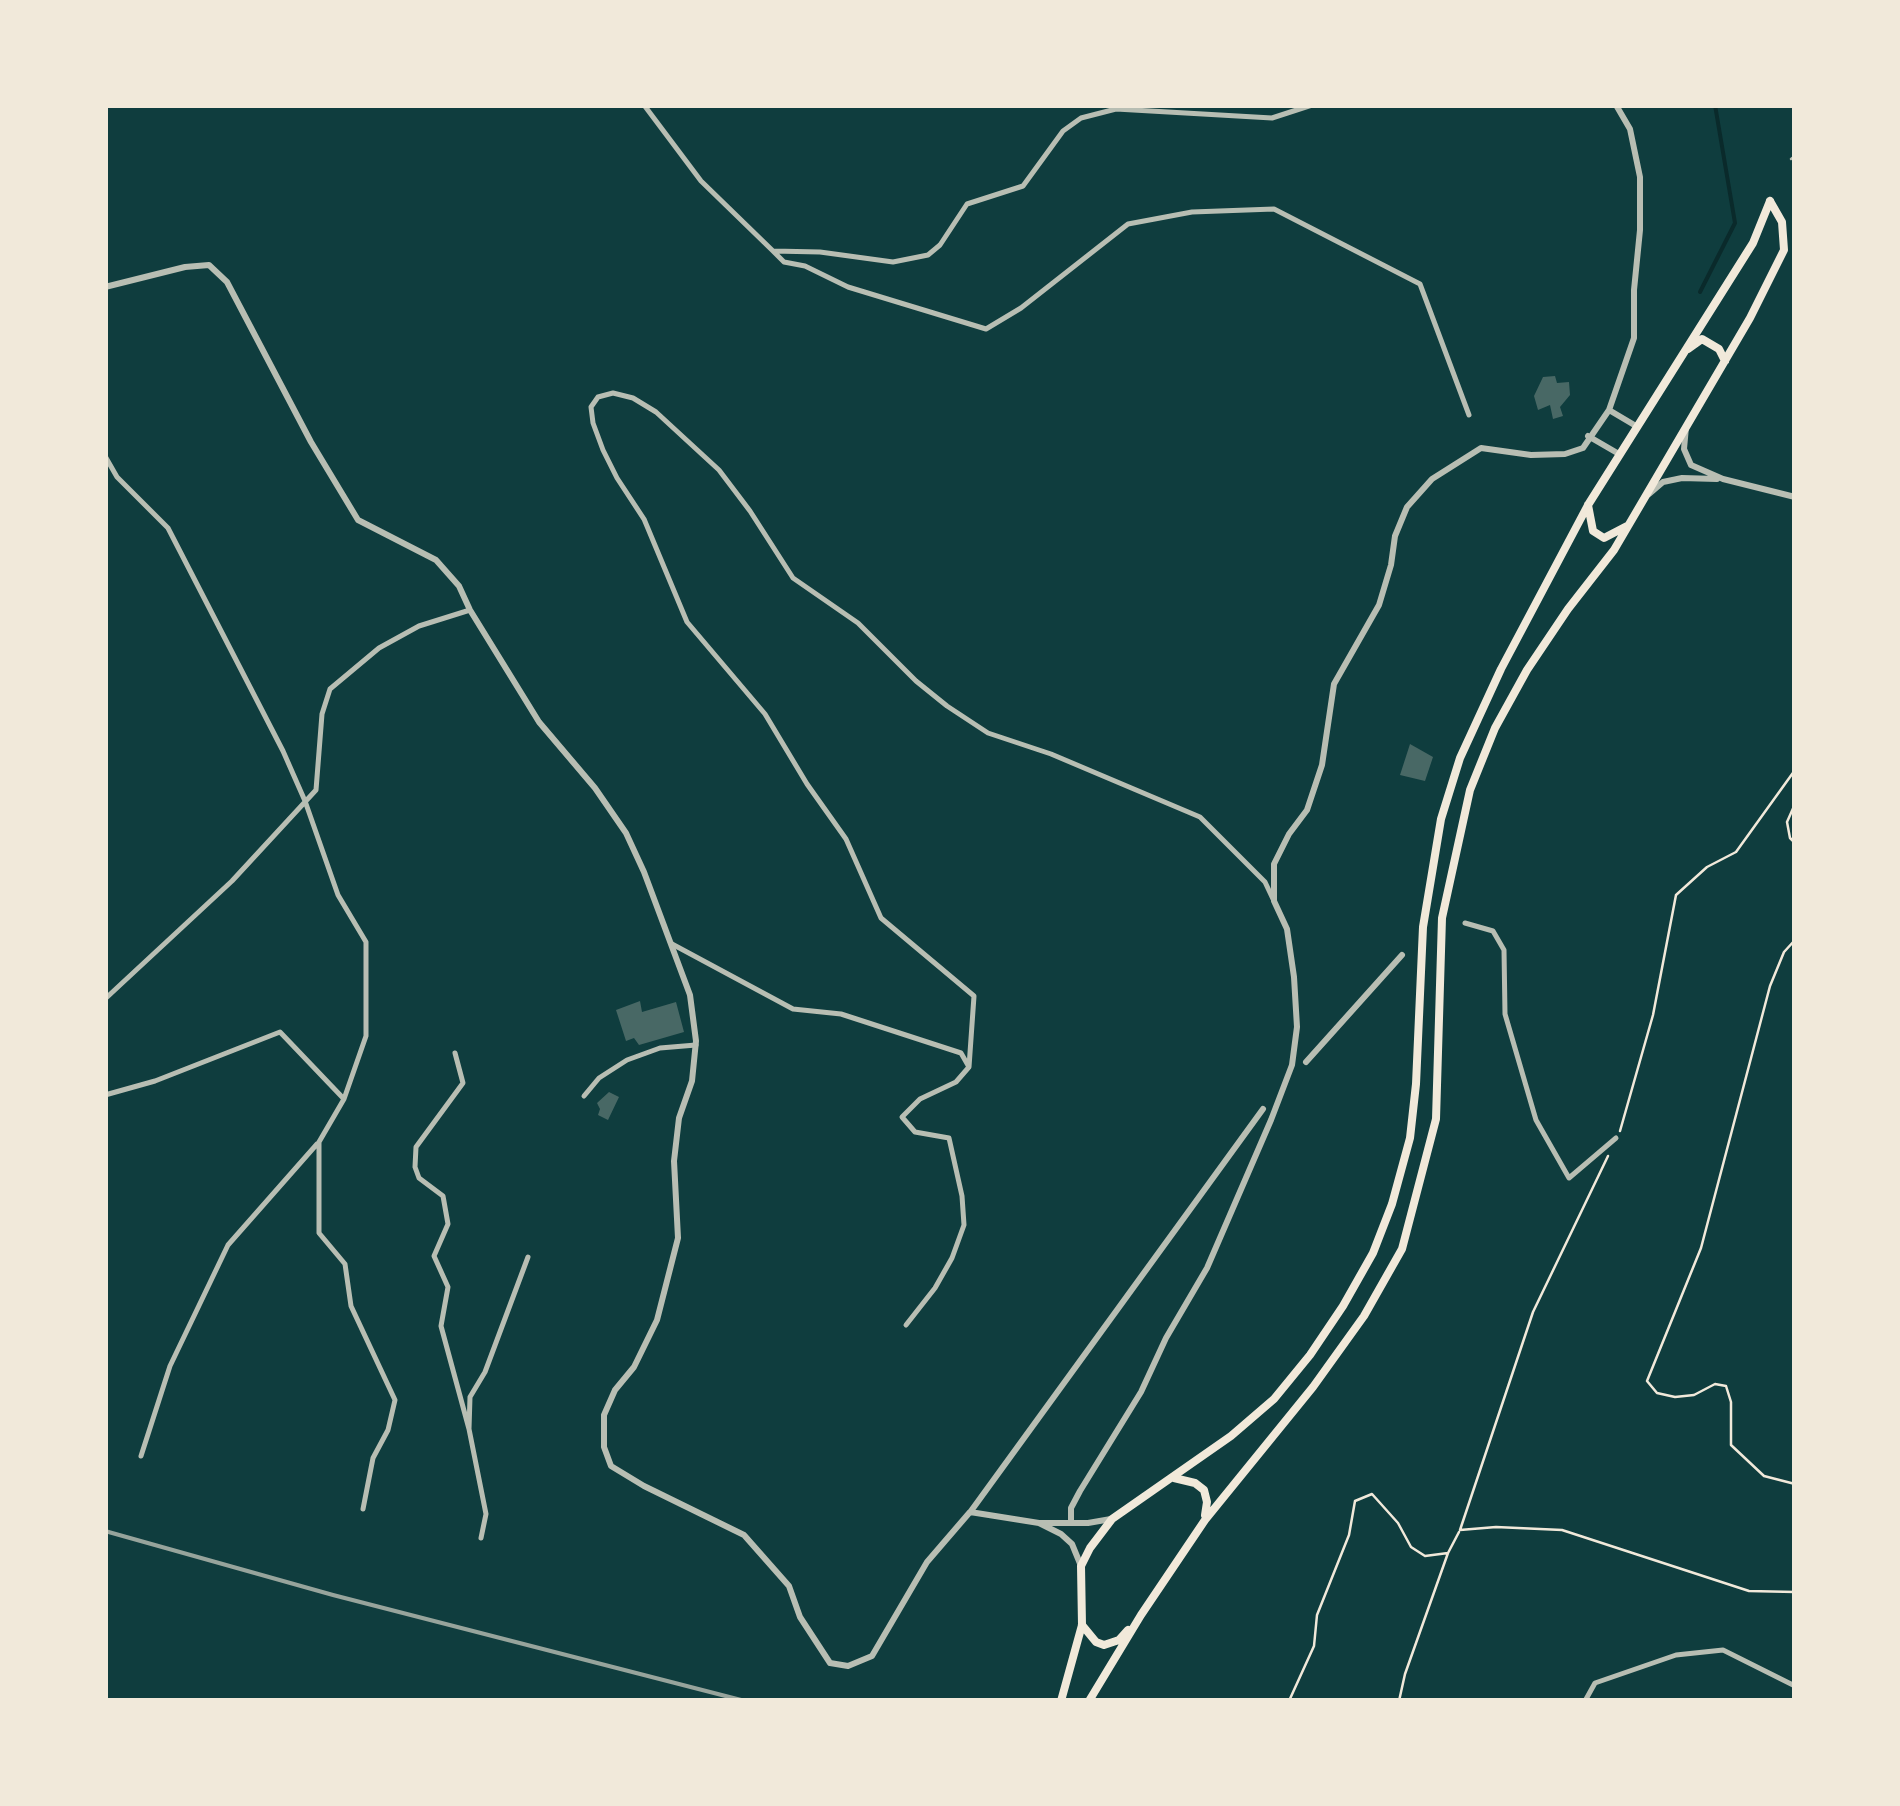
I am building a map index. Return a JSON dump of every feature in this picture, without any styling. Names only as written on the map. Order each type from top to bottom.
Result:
[{"type":"main road","points":[[1060,1701],[1082,1625],[1081,1566],[1090,1548],[1112,1518],[1174,1478],[1274,1399],[1321,1339],[1373,1253],[1392,1204],[1410,1138],[1422,927],[1440,819],[1460,758],[1588,505],[1752,243],[1770,201],[1782,222],[1784,250],[1725,361],[1630,523],[1527,670],[1495,728],[1470,790],[1442,918],[1436,1118],[1402,1249],[1364,1316],[1313,1387],[1205,1520],[1089,1701]]},
{"type":"main road","points":[[1683,352],[1702,340],[1720,349],[1725,361]]},
{"type":"main road","points":[[1588,505],[1593,531],[1604,538],[1630,523]]},
{"type":"main road","points":[[1174,1478],[1195,1483],[1204,1490],[1208,1502],[1205,1520]]},
{"type":"main road","points":[[1082,1625],[1104,1646],[1119,1640],[1141,1615]]},
{"type":"street","points":[[644,105],[701,181],[784,262],[805,266],[848,287],[986,329],[1021,308],[1128,224],[1192,212],[1274,209],[1420,284],[1469,415]]},
{"type":"street","points":[[773,251],[820,252],[893,262],[928,255],[967,204],[1023,186],[1063,131],[1080,118],[1116,110],[1272,118],[1312,105]]},
{"type":"street","points":[[1274,901],[1274,864],[1288,834],[1307,810],[1322,765],[1334,684],[1379,606],[1392,565],[1395,536],[1408,506],[1432,479],[1481,448],[1531,455],[1565,454],[1584,448],[1588,436],[1608,410],[1634,338],[1640,230],[1640,177],[1630,129],[1616,105]]},
{"type":"street","points":[[105,286],[209,265],[227,282],[311,442],[358,520],[436,560],[460,586],[470,610],[539,722],[626,833],[690,995],[696,1045],[692,1081],[679,1118],[674,1161],[678,1238],[657,1320],[604,1415],[604,1447],[611,1466],[744,1535],[790,1586],[800,1618],[830,1663],[848,1666],[872,1656],[927,1562],[970,1512],[1263,1109]]},
{"type":"street","points":[[906,1325],[935,1288],[964,1225],[949,1138],[916,1132],[902,1116],[920,1099],[956,1082],[969,1067],[974,996],[880,918],[846,839],[765,714],[688,622],[644,519],[603,450],[593,423],[592,407],[598,396],[613,393],[633,398],[656,412],[719,470],[793,578],[858,623],[916,682],[947,706],[988,732],[1052,754],[1200,817],[1265,882],[1287,929],[1297,1027],[1292,1065],[1207,1268],[1166,1338],[1141,1392],[1080,1491],[1071,1508],[1071,1521]]},
{"type":"street","points":[[1608,410],[1636,426]]},
{"type":"street","points":[[1686,426],[1684,450],[1691,465],[1723,480]]},
{"type":"street","points":[[1588,436],[1619,454]]},
{"type":"street","points":[[105,456],[117,476],[168,528],[244,670],[305,801],[338,896],[366,942],[366,1036],[344,1099],[319,1142],[228,1245],[170,1366],[141,1456]]},
{"type":"street","points":[[1642,500],[1663,482],[1682,478],[1723,480],[1795,496]]},
{"type":"street","points":[[105,999],[232,881],[316,790],[322,714],[330,689],[379,648],[419,626],[470,610]]},
{"type":"street","points":[[1466,923],[1493,931],[1504,950],[1505,1014],[1536,1120],[1569,1178],[1616,1138]]},
{"type":"street","points":[[672,944],[793,1009],[841,1014],[960,1053],[969,1067]]},
{"type":"street","points":[[1306,1062],[1402,955]]},
{"type":"street","points":[[105,1095],[155,1082],[280,1032],[344,1099]]},
{"type":"street","points":[[584,1096],[599,1078],[627,1060],[660,1048],[696,1045]]},
{"type":"street","points":[[455,1053],[463,1082],[416,1147],[415,1167],[419,1178],[443,1196],[448,1224],[434,1256],[448,1287],[441,1326],[469,1429],[486,1514],[482,1538]]},
{"type":"street","points":[[319,1142],[319,1233],[345,1264],[351,1306],[394,1400],[388,1430],[372,1458],[363,1509]]},
{"type":"street","points":[[469,1429],[470,1397],[485,1372],[528,1257]]},
{"type":"street","points":[[970,1512],[1040,1523],[1088,1524],[1112,1518]]},
{"type":"street","points":[[1040,1523],[1072,1544],[1081,1566]]},
{"type":"street","points":[[1585,1701],[1595,1684],[1676,1655],[1724,1650],[1795,1686]]},
{"type":"path","points":[[1616,1138],[1626,1119],[1653,1015],[1676,896],[1706,867],[1736,852],[1795,770]]},
{"type":"path","points":[[1795,804],[1787,822],[1795,843]]},
{"type":"path","points":[[1795,940],[1784,952],[1770,986],[1701,1248],[1646,1381],[1657,1393],[1675,1396],[1694,1395],[1714,1384],[1726,1386],[1731,1402],[1731,1444],[1739,1456],[1764,1476],[1795,1484]]},
{"type":"path","points":[[1398,1701],[1533,1312],[1608,1156]]},
{"type":"path","points":[[1289,1701],[1314,1646],[1317,1616],[1349,1535],[1356,1501],[1372,1494],[1398,1523],[1411,1548],[1425,1556],[1448,1552]]},
{"type":"path","points":[[1460,1530],[1562,1530],[1749,1591],[1795,1592]]},
{"type":"building","points":[[1555,376],[1557,383],[1569,382],[1570,395],[1560,407],[1563,416],[1553,419],[1550,405],[1538,410],[1534,396],[1543,377]]},
{"type":"building","points":[[1410,744],[1433,757],[1425,781],[1400,775]]},
{"type":"building","points":[[640,1001],[642,1012],[676,1002],[684,1032],[639,1045],[634,1038],[626,1041],[616,1010]]},
{"type":"building","points":[[609,1092],[619,1097],[608,1120],[598,1115],[597,1103]]},
{"type":"waterway","points":[[1700,292],[1735,223],[1715,105]]},
{"type":"railway","points":[[105,1531],[333,1595],[745,1701]]}]
